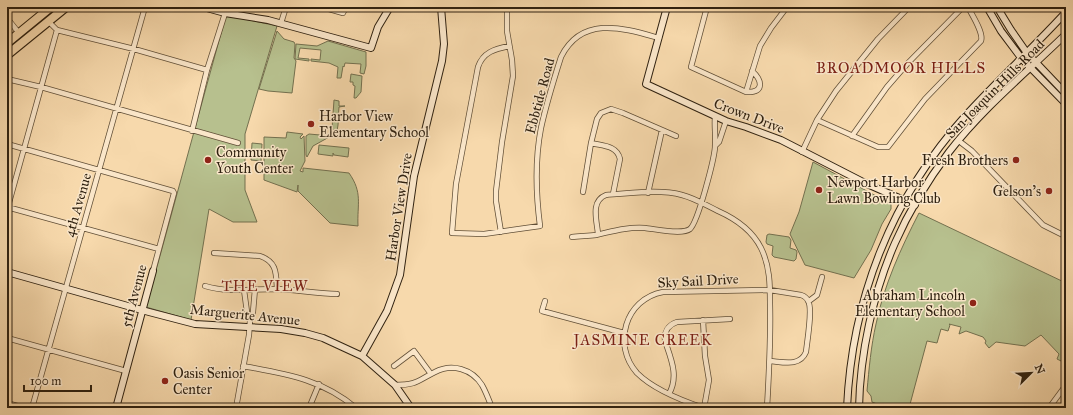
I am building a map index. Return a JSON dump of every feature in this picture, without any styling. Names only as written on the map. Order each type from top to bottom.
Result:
[{"type":"highway","points":[[7,43],[51,7]]},
{"type":"highway","points":[[7,54],[66,7]]},
{"type":"street","name":"4th Avenue","points":[[32,408],[146,7]]},
{"type":"street","points":[[203,7],[226,10],[281,23],[371,48],[378,27],[390,7]]},
{"type":"street","points":[[281,23],[286,7]]},
{"type":"street","points":[[322,7],[342,13],[346,7]]},
{"type":"street","name":"Harbor View Drive","points":[[362,356],[387,311],[400,275],[414,176],[442,61],[444,44],[441,7]]},
{"type":"street","points":[[507,7],[506,29],[513,68],[512,85],[502,142],[496,191],[500,232],[474,235],[452,234],[456,184],[478,67],[482,59],[489,52],[509,46]]},
{"type":"street","name":"Crown Drive","points":[[667,7],[646,84],[715,117],[781,140],[802,152],[915,205]]},
{"type":"street","points":[[707,7],[691,66],[746,92],[757,91],[760,86],[759,77],[752,71]]},
{"type":"street","points":[[746,92],[757,55],[765,37],[787,7]]},
{"type":"street","points":[[802,152],[817,120],[836,91],[856,64],[909,7]]},
{"type":"street","points":[[852,136],[883,92],[907,64],[964,7]]},
{"type":"street","points":[[817,120],[878,147],[888,147],[925,99],[982,38],[981,32],[968,7]]},
{"type":"street","points":[[987,7],[1001,31],[1022,58],[1066,104]]},
{"type":"street","points":[[997,7],[1010,30],[1027,53],[1066,94]]},
{"type":"street","points":[[192,131],[207,70],[226,10]]},
{"type":"street","name":"San Joaquin Hills Road","points":[[847,408],[849,372],[856,331],[865,294],[887,235],[904,201],[930,160],[967,114],[1066,12]]},
{"type":"street","points":[[7,18],[19,33]]},
{"type":"street","points":[[48,22],[57,30],[134,49],[207,70]]},
{"type":"street","name":"Ebbtide Road","points":[[500,232],[540,226],[537,200],[540,139],[564,50],[579,35],[592,29],[599,28],[624,29],[659,38]]},
{"type":"street","points":[[57,30],[7,208],[158,249]]},
{"type":"street","name":"San Joaquin Hills Road","points":[[858,408],[864,350],[880,284],[894,244],[915,205],[926,186],[959,141],[989,108],[1066,34]]},
{"type":"street","points":[[7,79],[41,87],[117,110],[238,143]]},
{"type":"street","points":[[583,192],[591,143],[597,119],[601,113],[611,109],[623,112],[676,136]]},
{"type":"street","points":[[715,117],[714,127],[716,146]]},
{"type":"street","points":[[572,237],[598,234],[633,227],[682,232],[686,231],[692,226],[702,203],[716,146],[719,142],[726,121]]},
{"type":"street","points":[[714,127],[722,130]]},
{"type":"street","points":[[648,193],[662,130]]},
{"type":"street","points":[[959,141],[972,151],[1043,225],[1066,234]]},
{"type":"street","points":[[591,143],[613,148],[618,153],[620,159],[613,194]]},
{"type":"street","points":[[7,144],[99,170]]},
{"type":"street","name":"5th Avenue","points":[[99,170],[173,191],[174,193],[116,408]]},
{"type":"street","points":[[598,234],[596,206],[597,202],[602,196],[613,194],[648,193],[675,193],[702,203],[734,219],[752,234],[761,247],[767,261],[770,278],[770,361],[766,408]]},
{"type":"street","points":[[214,253],[260,256],[267,258],[275,268],[277,289]]},
{"type":"street","name":"Marguerite Avenue","points":[[7,272],[195,324],[250,324],[305,333],[331,341],[362,356],[395,385],[411,408]]},
{"type":"street","points":[[770,361],[796,362],[804,356],[806,352],[810,308],[809,301],[817,295],[822,277]]},
{"type":"street","points":[[205,286],[221,289],[277,289],[337,294]]},
{"type":"street","points":[[236,408],[253,312],[254,289]]},
{"type":"street","points":[[244,290],[250,324]]},
{"type":"street","name":"Sky Sail Drive","points":[[704,408],[669,394],[643,378],[632,366],[625,349],[624,333],[628,318],[635,307],[645,298],[655,293],[663,292],[770,290],[801,295],[809,301]]},
{"type":"street","points":[[545,301],[542,311],[624,333]]},
{"type":"street","points":[[669,394],[673,385],[674,372],[665,341],[666,332],[670,325],[677,322],[730,319]]},
{"type":"street","points":[[704,320],[705,356],[709,380],[704,408]]},
{"type":"street","points":[[7,338],[126,372]]},
{"type":"street","points":[[394,366],[414,351],[432,374]]},
{"type":"street","points":[[243,366],[289,374],[319,384],[336,393],[356,408]]},
{"type":"street","points":[[395,385],[411,385],[442,369],[458,368],[470,373],[481,383],[492,408]]},
{"type":"street","points":[[309,408],[319,384]]},
{"type":"street","points":[[1048,408],[1066,385]]},
{"type":"street","points":[[7,403],[24,408]]},
{"type":"green space","points":[[226,15],[277,26],[245,134],[245,190],[257,222],[233,222],[209,209],[191,320],[146,307]]},
{"type":"green space","points":[[277,31],[284,39],[294,42],[295,44],[294,58],[296,61],[292,93],[259,89]]},
{"type":"green space","points":[[328,41],[366,52],[366,66],[364,74],[360,73],[361,64],[345,63],[341,78],[337,78],[338,67],[329,63],[311,61],[311,59],[320,60],[321,50],[300,48],[298,58],[309,59],[309,61],[295,59],[296,44],[317,46]]},
{"type":"green space","points":[[351,74],[362,76],[361,92],[356,98],[354,98],[355,86],[353,85],[353,82],[350,82]]},
{"type":"green space","points":[[334,100],[339,101],[339,106],[345,106],[339,107],[337,131],[332,129]]},
{"type":"green space","points":[[287,132],[303,134],[300,137],[301,139],[304,136],[305,161],[300,171],[303,172],[303,168],[349,173],[358,193],[358,226],[330,223],[298,191],[298,185],[297,192],[264,180],[264,137],[286,138]]},
{"type":"green space","points":[[309,134],[331,136],[313,146],[307,157],[306,136]]},
{"type":"green space","points":[[252,143],[262,144],[261,161],[251,160]]},
{"type":"green space","points":[[319,145],[349,148],[348,157],[334,155],[333,153],[333,156],[318,154]]},
{"type":"green space","points":[[813,162],[891,204],[891,209],[882,224],[871,250],[854,278],[805,265],[790,234],[799,212]]},
{"type":"green space","name":"Abraham Lincoln Elementary School","points":[[919,213],[1066,283],[1066,349],[1061,361],[1057,359],[1059,354],[1041,335],[1025,346],[996,342],[989,348],[983,337],[966,331],[959,334],[961,327],[949,324],[948,331],[941,329],[937,343],[927,341],[909,408],[887,408],[872,402],[871,396],[867,391],[871,349],[879,309],[894,267]]},
{"type":"green space","points":[[767,235],[789,237],[791,240],[790,248],[796,250],[797,252],[796,259],[794,261],[774,257],[772,255],[773,246],[767,244],[766,242]]},
{"type":"place","name":"Harbor View Elementary School","points":[[311,124]]},
{"type":"place","name":"Community Youth Center","points":[[208,160]]},
{"type":"place","name":"Fresh Brothers","points":[[1016,160]]},
{"type":"place","name":"Newport Harbor Lawn Bowling Club","points":[[819,190]]},
{"type":"place","name":"Gelson's","points":[[1049,191]]},
{"type":"place","name":"Abraham Lincoln Elementary School","points":[[973,303]]},
{"type":"place","name":"Oasis Senior Center","points":[[165,381]]},
{"type":"district","name":"BROADMOOR HILLS","points":[[901,68]]},
{"type":"district","name":"THE VIEW","points":[[265,286]]},
{"type":"district","name":"JASMINE CREEK","points":[[643,340]]}]
